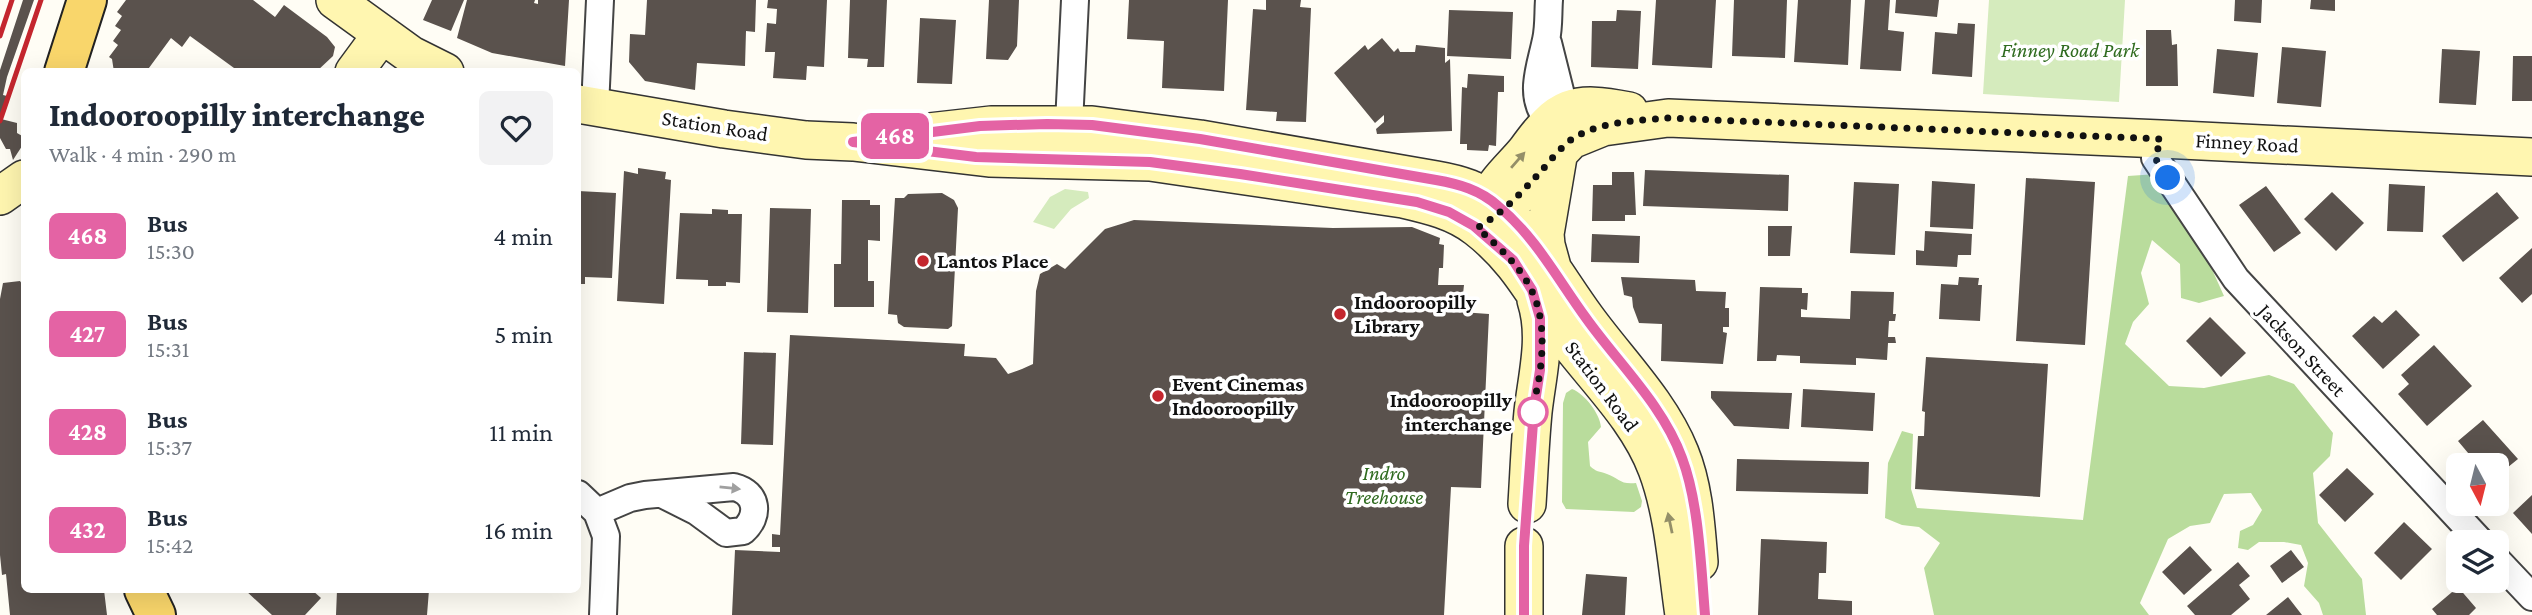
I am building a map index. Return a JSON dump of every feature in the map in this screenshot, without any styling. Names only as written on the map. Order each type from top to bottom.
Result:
[{"type":"main road","points":[[65,68],[85,5]]},
{"type":"main road","points":[[85,5],[89,68]]},
{"type":"main road","points":[[145,593],[156,615]]},
{"type":"main road","points":[[165,615],[169,593]]},
{"type":"street","points":[[335,0],[382,34],[404,63],[427,68]]},
{"type":"street","points":[[586,106],[600,0]]},
{"type":"street","points":[[1068,142],[1075,0]]},
{"type":"street","points":[[1527,504],[1534,409],[1540,370],[1545,234],[1560,132],[1536,97],[1538,72],[1547,37],[1549,0]]},
{"type":"street","points":[[357,68],[382,34]]},
{"type":"street","name":"Station Road","points":[[586,106],[806,140],[1068,142],[1150,162],[1403,199],[1441,209],[1485,215],[1532,240],[1542,279],[1568,342],[1636,428],[1653,460],[1660,478],[1675,548],[1684,615]]},
{"type":"street","name":"Finney Road","points":[[1668,118],[1603,127],[1571,140],[1560,132],[1583,107],[1600,106],[1668,118],[2532,158]]},
{"type":"street","points":[[1485,215],[1560,132]]},
{"type":"street","name":"Jackson Street","points":[[2161,139],[2155,158],[2236,279],[2470,530]]},
{"type":"street","points":[[0,196],[21,181]]},
{"type":"street","points":[[0,213],[21,210]]},
{"type":"street","name":"Station Road","points":[[1542,279],[1605,344],[1663,420],[1681,455],[1693,503],[1704,615]]},
{"type":"street","points":[[1540,370],[1544,360],[1568,342],[1587,338],[1605,344]]},
{"type":"street","points":[[603,615],[606,536],[587,503],[662,495]]},
{"type":"street","points":[[1524,546],[1524,615]]},
{"type":"street","points":[[2509,573],[2532,597]]},
{"type":"green space","name":"Finney Road Park","points":[[1989,0],[2125,0],[2119,102],[1983,94]]},
{"type":"green space","points":[[2157,174],[2201,245],[2224,296],[2199,303],[2181,298],[2180,264],[2152,240],[2141,273],[2149,304],[2133,322],[2125,344],[2169,386],[2204,388],[2269,375],[2294,384],[2333,433],[2330,456],[2313,473],[2318,523],[2362,579],[2366,615],[2323,615],[2319,603],[2304,586],[2308,563],[2301,545],[2259,542],[2248,550],[2238,548],[2240,531],[2253,525],[2262,510],[2251,493],[2224,494],[2210,523],[2190,526],[2168,539],[2140,603],[2149,615],[1934,615],[1924,568],[1940,543],[1919,527],[1902,525],[1885,518],[1888,463],[1902,431],[1913,434],[1911,489],[1917,508],[2083,520],[2128,176]]},
{"type":"green space","points":[[1065,189],[1088,192],[1089,198],[1071,209],[1054,229],[1033,222],[1050,197]]},
{"type":"green space","points":[[1572,389],[1587,400],[1600,422],[1601,427],[1588,442],[1590,466],[1623,482],[1636,483],[1642,501],[1641,507],[1634,512],[1566,509],[1562,502],[1563,403],[1566,393]]},
{"type":"building","points":[[23,0],[34,0],[3,95],[7,96],[1,119],[17,123],[17,133],[21,135],[21,148],[13,160],[10,149],[6,149],[0,138],[0,70]]},
{"type":"building","points":[[126,0],[253,0],[275,17],[284,5],[327,37],[335,47],[333,56],[320,68],[234,68],[190,36],[182,47],[171,38],[149,68],[113,68],[109,57],[118,45],[113,41],[121,30],[115,26],[122,16],[117,12]]},
{"type":"building","points":[[432,0],[464,0],[451,31],[423,20]]},
{"type":"building","points":[[467,0],[535,0],[534,3],[538,4],[538,0],[569,0],[565,66],[492,53],[457,38]]},
{"type":"building","points":[[647,0],[756,0],[755,32],[746,31],[745,66],[697,63],[695,90],[645,81],[629,62],[630,34],[645,35]]},
{"type":"building","points":[[768,0],[827,0],[824,67],[807,66],[806,80],[773,78],[775,52],[765,52],[767,23],[776,24],[777,9],[767,8]]},
{"type":"building","points":[[850,0],[887,0],[884,67],[867,67],[868,59],[848,58]]},
{"type":"building","points":[[989,0],[1019,0],[1017,46],[1008,60],[986,59]]},
{"type":"building","points":[[1129,0],[1228,0],[1224,91],[1162,88],[1164,41],[1127,39]]},
{"type":"building","points":[[1266,0],[1301,0],[1300,7],[1311,8],[1306,122],[1276,121],[1277,112],[1246,110],[1253,9],[1266,10]]},
{"type":"building","points":[[1656,0],[1716,0],[1712,68],[1652,65]]},
{"type":"building","points":[[1734,0],[1787,0],[1785,58],[1732,56]]},
{"type":"building","points":[[1798,0],[1851,0],[1848,65],[1794,62]]},
{"type":"building","points":[[1865,0],[1890,0],[1888,30],[1904,32],[1901,71],[1860,69]]},
{"type":"building","points":[[1896,0],[1939,0],[1937,17],[1895,13]]},
{"type":"building","points":[[2235,0],[2262,0],[2261,23],[2234,21]]},
{"type":"building","points":[[2311,0],[2335,0],[2335,11],[2310,9]]},
{"type":"building","points":[[1449,10],[1513,12],[1511,59],[1447,56]]},
{"type":"building","points":[[1617,10],[1641,11],[1638,69],[1591,67],[1592,21],[1616,21]]},
{"type":"building","points":[[920,18],[956,20],[952,84],[917,83]]},
{"type":"building","points":[[1958,23],[1975,24],[1972,77],[1932,74],[1935,32],[1957,34]]},
{"type":"building","points":[[2146,30],[2171,30],[2172,45],[2177,44],[2178,86],[2146,86]]},
{"type":"building","points":[[1382,38],[1394,52],[1398,48],[1400,52],[1415,52],[1416,45],[1445,48],[1445,63],[1450,59],[1452,131],[1377,134],[1376,129],[1384,122],[1384,115],[1375,123],[1334,73],[1365,45],[1368,50]]},
{"type":"building","points":[[2282,47],[2326,51],[2321,107],[2277,103]]},
{"type":"building","points":[[2217,49],[2258,53],[2254,97],[2213,93]]},
{"type":"building","points":[[2442,49],[2480,51],[2476,105],[2439,103]]},
{"type":"building","points":[[2513,56],[2532,56],[2532,101],[2512,101]]},
{"type":"building","points":[[1468,74],[1504,76],[1504,92],[1498,92],[1496,146],[1489,145],[1488,151],[1467,150],[1467,144],[1460,144],[1462,87],[1467,88]]},
{"type":"building","points":[[638,168],[666,172],[665,179],[671,180],[664,304],[617,301],[624,171],[638,174]]},
{"type":"building","points":[[1645,170],[1789,175],[1788,211],[1643,206]]},
{"type":"building","points":[[1612,172],[1634,172],[1636,215],[1625,215],[1625,221],[1592,221],[1593,185],[1612,185]]},
{"type":"building","points":[[2026,178],[2095,182],[2085,345],[2016,341]]},
{"type":"building","points":[[1932,181],[1975,184],[1973,229],[1930,227]]},
{"type":"building","points":[[1854,182],[1899,184],[1895,255],[1850,253]]},
{"type":"building","points":[[2389,184],[2425,186],[2423,232],[2387,231]]},
{"type":"building","points":[[2266,186],[2301,233],[2274,252],[2239,205]]},
{"type":"building","points":[[581,191],[616,193],[612,278],[585,277],[585,284],[581,284]]},
{"type":"building","points":[[2332,192],[2364,223],[2336,251],[2304,219]]},
{"type":"building","points":[[2497,192],[2519,218],[2463,262],[2442,236]]},
{"type":"building","name":"Lantos Place","points":[[942,193],[954,200],[958,208],[952,326],[948,329],[904,327],[898,323],[897,315],[888,314],[895,198],[904,198],[908,194]]},
{"type":"building","points":[[842,200],[870,200],[870,205],[880,205],[880,241],[868,240],[868,281],[874,281],[874,307],[834,307],[834,264],[841,264]]},
{"type":"building","points":[[770,208],[811,209],[808,313],[767,312]]},
{"type":"building","points":[[712,209],[728,210],[728,214],[742,214],[740,283],[726,282],[726,286],[708,286],[708,280],[676,279],[680,213],[712,214]]},
{"type":"building","points":[[1134,220],[1333,228],[1412,227],[1440,238],[1439,244],[1444,245],[1443,268],[1439,268],[1438,285],[1464,285],[1461,312],[1489,314],[1481,488],[1451,487],[1444,615],[732,615],[735,550],[780,552],[780,547],[772,547],[772,534],[780,535],[790,335],[965,344],[964,356],[996,358],[1008,374],[1033,364],[1036,291],[1040,274],[1057,264],[1065,269],[1105,229]]},
{"type":"building","points":[[1768,226],[1792,226],[1790,256],[1768,256]]},
{"type":"building","points":[[1925,231],[1972,234],[1971,255],[1958,255],[1957,267],[1916,265],[1916,250],[1924,251]]},
{"type":"building","points":[[1592,234],[1640,236],[1639,263],[1591,262]]},
{"type":"building","points":[[2532,248],[2532,294],[2522,303],[2499,278]]},
{"type":"building","points":[[1621,277],[1695,280],[1696,291],[1726,292],[1725,308],[1729,308],[1729,327],[1723,327],[1723,332],[1727,333],[1723,364],[1661,361],[1662,324],[1639,323],[1632,297],[1624,295]]},
{"type":"building","points":[[1959,277],[1979,278],[1978,285],[1982,285],[1980,321],[1939,319],[1941,284],[1958,285]]},
{"type":"building","points":[[21,282],[21,593],[104,593],[107,615],[10,615],[6,574],[2,575],[0,555],[0,299],[3,283]]},
{"type":"building","points":[[1760,287],[1802,288],[1802,293],[1808,293],[1807,310],[1801,309],[1801,317],[1850,319],[1851,291],[1894,292],[1893,314],[1896,314],[1895,321],[1889,321],[1888,337],[1895,337],[1896,343],[1888,343],[1887,360],[1856,358],[1856,365],[1800,363],[1800,356],[1777,355],[1776,361],[1757,361]]},
{"type":"building","points":[[2396,310],[2420,335],[2383,369],[2352,336],[2374,316],[2382,323]]},
{"type":"building","points":[[2210,317],[2246,353],[2221,377],[2186,341]]},
{"type":"building","points":[[2434,345],[2472,386],[2427,426],[2398,394],[2409,384],[2401,375]]},
{"type":"building","points":[[744,352],[776,353],[773,445],[741,444]]},
{"type":"building","points":[[1926,357],[2048,364],[2040,497],[1915,489],[1918,436],[1924,436],[1925,412],[1922,411]]},
{"type":"building","points":[[1803,389],[1875,393],[1873,431],[1801,427]]},
{"type":"building","points":[[1711,391],[1792,393],[1789,429],[1734,426],[1711,398]]},
{"type":"building","points":[[2483,420],[2518,459],[2510,465],[2510,453],[2468,453],[2458,441]]},
{"type":"building","points":[[1737,459],[1869,462],[1868,494],[1736,491]]},
{"type":"building","points":[[2347,468],[2374,494],[2345,522],[2319,495]]},
{"type":"building","points":[[2532,495],[2532,534],[2513,513]]},
{"type":"building","points":[[2404,522],[2432,549],[2401,580],[2374,553]]},
{"type":"building","points":[[1761,539],[1827,542],[1826,573],[1819,573],[1818,599],[1852,601],[1852,615],[1758,615]]},
{"type":"building","points":[[2190,546],[2212,570],[2184,595],[2162,572]]},
{"type":"building","points":[[2291,550],[2304,567],[2282,583],[2270,566]]},
{"type":"building","points":[[2238,562],[2250,576],[2239,585],[2250,599],[2231,615],[2195,615],[2187,606]]},
{"type":"building","points":[[1586,574],[1627,577],[1625,615],[1582,615]]},
{"type":"building","points":[[248,593],[315,593],[321,598],[305,615],[272,615]]},
{"type":"building","points":[[337,593],[429,593],[427,615],[336,615]]},
{"type":"building","points":[[2451,593],[2463,593],[2476,608],[2469,615],[2437,615],[2432,609]]},
{"type":"building","points":[[2288,597],[2302,615],[2266,615]]},
{"type":"railway","points":[[0,36],[12,0]]},
{"type":"railway","points":[[0,121],[41,0]]},
{"type":"bus line","name":"468","points":[[1524,615],[1523,563],[1534,409],[1540,370],[1540,318],[1532,290],[1513,260],[1474,226],[1449,212],[1417,202],[1240,174],[1150,162],[976,157],[853,142],[980,126],[1092,125],[1200,139],[1436,180],[1481,193],[1497,204],[1528,235],[1584,316],[1670,431],[1686,467],[1690,486],[1705,615]]},
{"type":"place","name":"Lantos Place","points":[[923,261]]},
{"type":"place","name":"Indooroopilly Library","points":[[1340,314]]},
{"type":"place","name":"Event Cinemas Indooroopilly","points":[[1158,396]]},
{"type":"place","name":"Indooroopilly interchange","points":[[1533,412]]},
{"type":"route","points":[[1533,412],[1540,370],[1541,328],[1537,302],[1513,260],[1477,228],[1497,215],[1519,195],[1571,140],[1590,131],[1621,123],[1668,118],[2161,139],[2155,158],[2168,178]]},
{"type":"park label","name":"Indro Treehouse","points":[[1384,485]]}]
